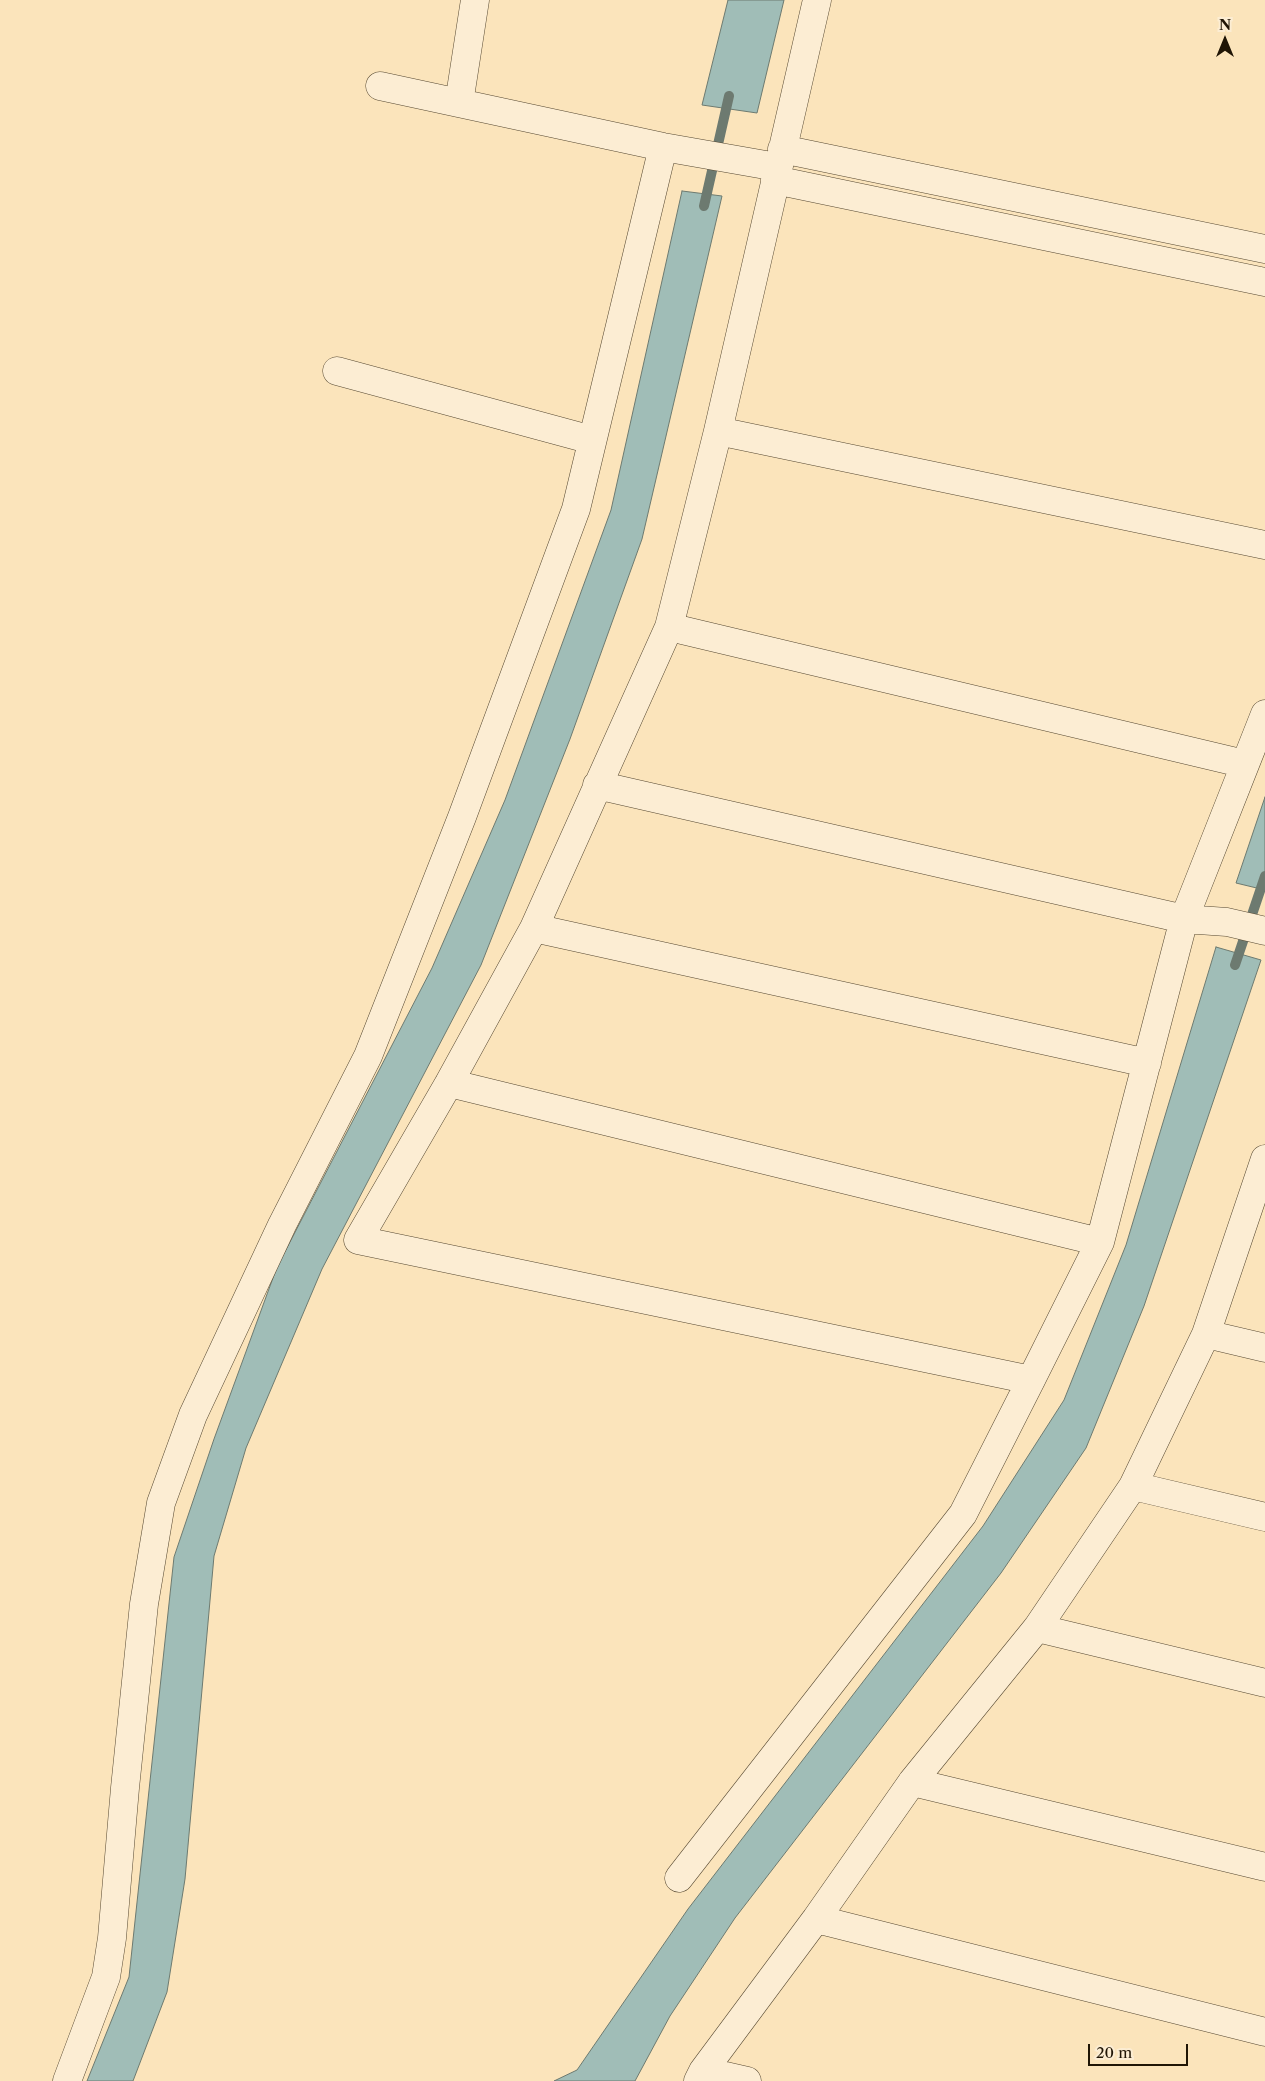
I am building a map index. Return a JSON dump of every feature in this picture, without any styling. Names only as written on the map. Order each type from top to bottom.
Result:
[{"type":"street","points":[[459,103],[475,0]]},
{"type":"street","points":[[816,0],[718,431],[669,627],[534,928],[449,1083],[358,1240],[1031,1380]]},
{"type":"street","points":[[380,86],[675,149],[1265,249]]},
{"type":"street","points":[[67,2081],[106,1977],[112,1938],[144,1604],[161,1503],[197,1407],[282,1225],[368,1056],[462,816],[573,518],[592,440],[675,149]]},
{"type":"street","points":[[778,165],[1265,282]]},
{"type":"street","points":[[337,371],[592,440]]},
{"type":"street","points":[[718,431],[1265,545]]},
{"type":"street","points":[[669,627],[1245,764]]},
{"type":"street","points":[[679,1878],[963,1514],[1031,1380],[1100,1242],[1184,919],[1265,714]]},
{"type":"street","points":[[597,785],[1184,919],[1226,922],[1265,931]]},
{"type":"street","points":[[534,928],[1147,1063]]},
{"type":"street","points":[[449,1083],[1100,1242]]},
{"type":"street","points":[[698,2078],[816,1919],[912,1782],[1037,1628],[1133,1486],[1206,1334],[1263,1171]]},
{"type":"street","points":[[1206,1334],[1265,1348]]},
{"type":"street","points":[[1133,1486],[1265,1517]]},
{"type":"street","points":[[1037,1628],[1265,1682]]},
{"type":"street","points":[[912,1782],[1265,1867]]},
{"type":"street","points":[[816,1919],[1265,2032]]},
{"type":"street","points":[[698,2078],[746,2081]]},
{"type":"water","points":[[728,0],[784,0],[757,113],[702,105]]},
{"type":"water","points":[[682,191],[722,196],[642,539],[570,739],[481,965],[322,1269],[246,1448],[214,1556],[185,1879],[167,1992],[133,2081],[87,2081],[129,1977],[174,1557],[214,1439],[277,1267],[432,968],[505,800],[611,510]]},
{"type":"water","points":[[1265,797],[1265,890],[1236,883]]},
{"type":"water","points":[[1216,947],[1261,960],[1144,1306],[1086,1448],[1001,1573],[735,1918],[670,2016],[635,2081],[554,2081],[577,2070],[688,1909],[983,1526],[1064,1400],[1126,1245]]},
{"type":"waterway","points":[[704,206],[729,96]]},
{"type":"waterway","points":[[1235,965],[1265,876]]}]
